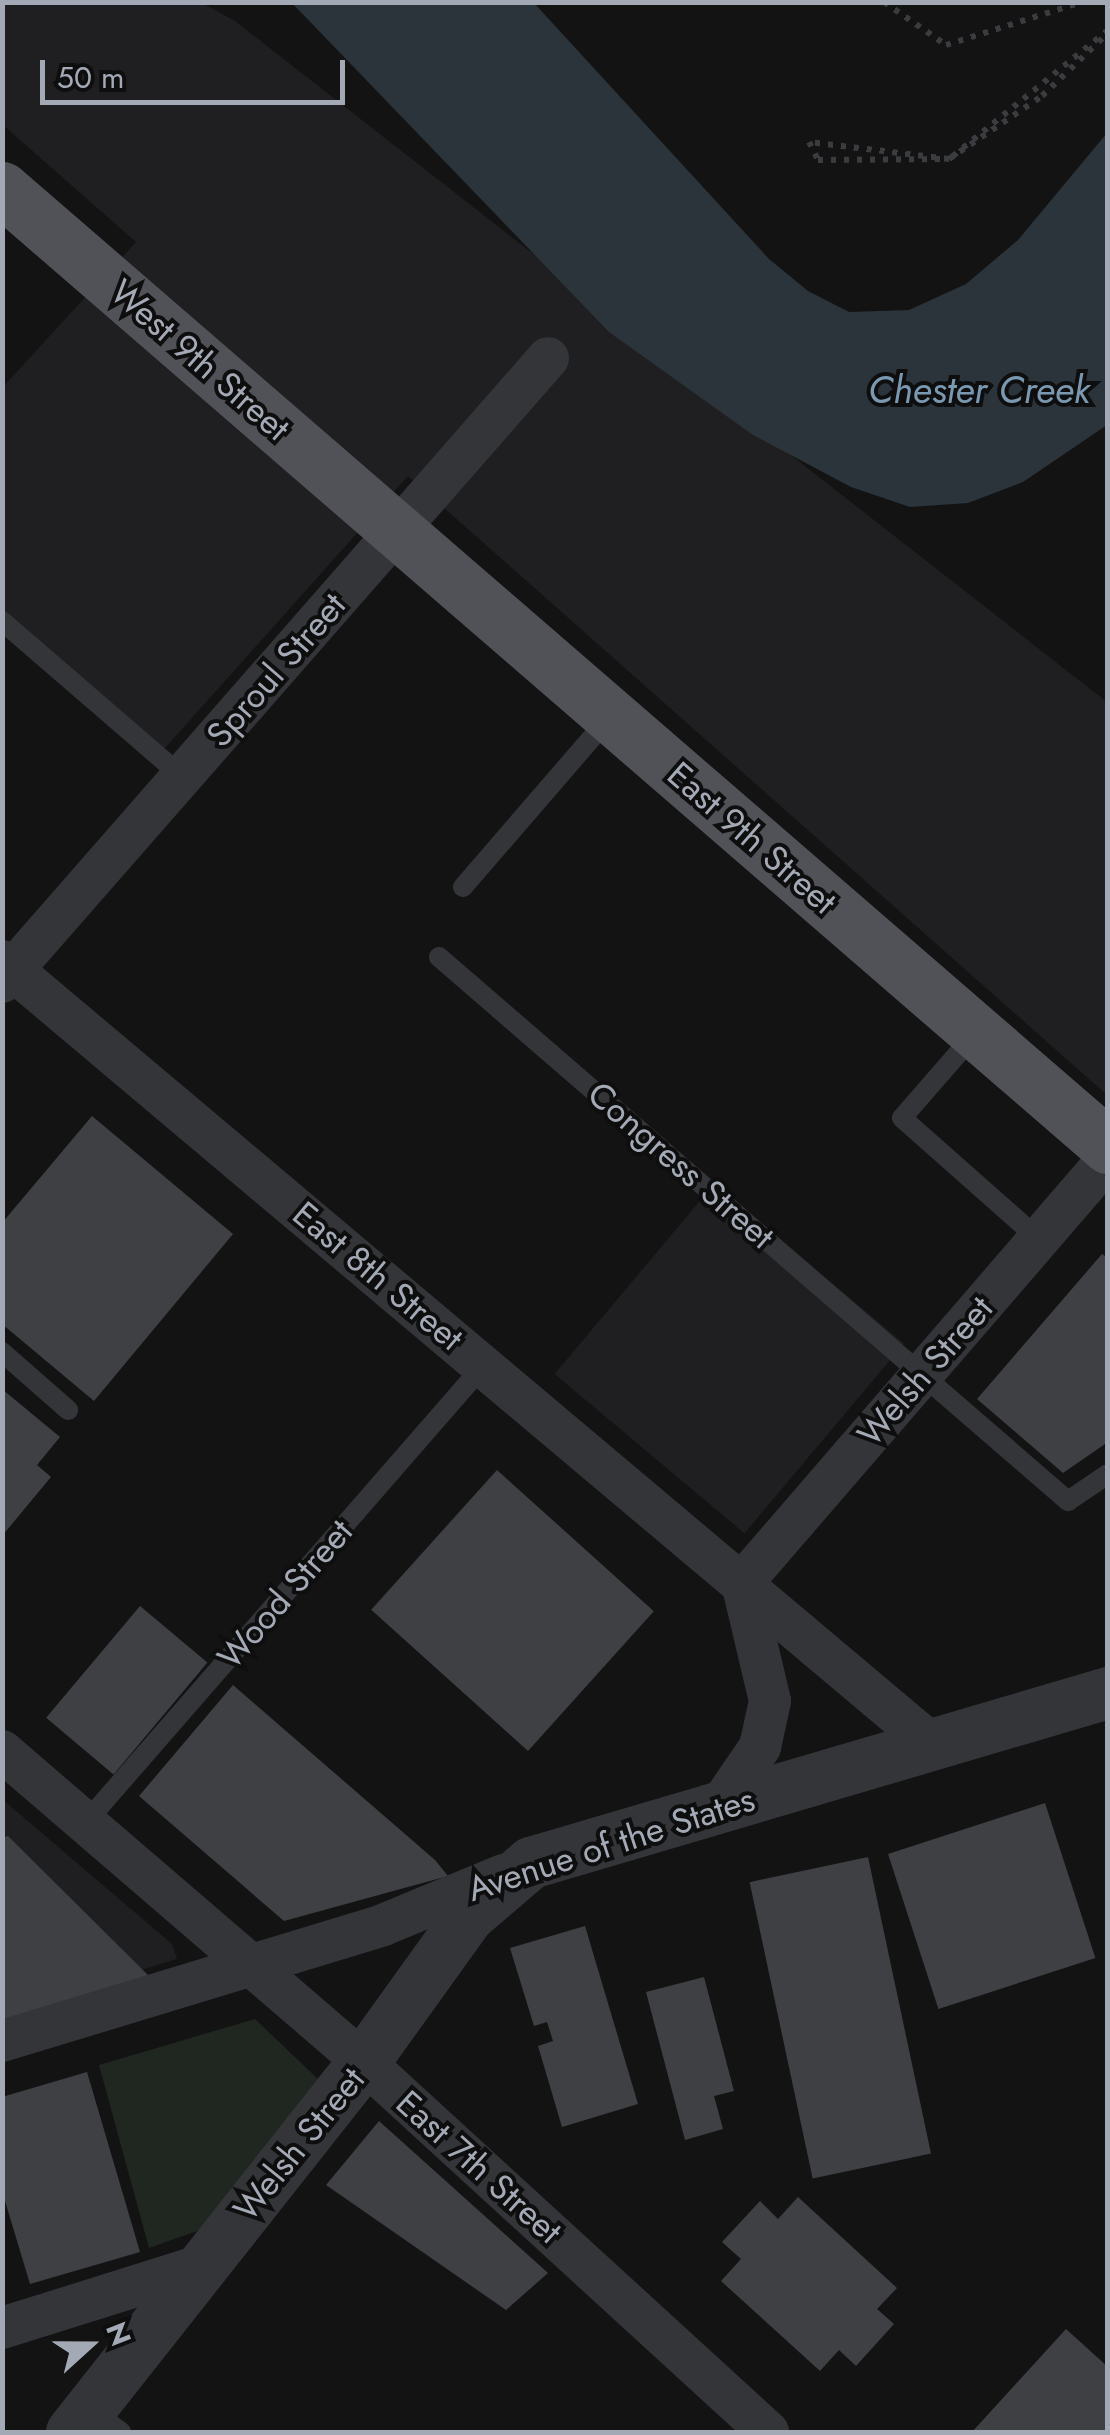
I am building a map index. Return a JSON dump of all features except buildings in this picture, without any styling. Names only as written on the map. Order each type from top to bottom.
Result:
[{"type":"main road","name":"West 9th Street","points":[[2,189],[397,530]]},
{"type":"main road","name":"East 9th Street","points":[[397,530],[1108,1146]]},
{"type":"street","name":"Sproul Street","points":[[6,971],[184,778],[548,358]]},
{"type":"street","name":"East 8th Street","points":[[6,971],[484,1365],[934,1746]]},
{"type":"street","name":"Welsh Street","points":[[742,1583],[1108,1160]]},
{"type":"street","points":[[719,1806],[760,1747],[770,1701],[742,1583]]},
{"type":"street","name":"Avenue of the States","points":[[2,2042],[383,1925],[531,1863],[1108,1693]]},
{"type":"street","name":"East 7th Street","points":[[2,1752],[364,2062],[768,2432]]},
{"type":"street","name":"Welsh Street","points":[[95,2425],[202,2265],[364,2062],[469,1916],[531,1863]]},
{"type":"street","points":[[2,2328],[202,2265]]},
{"type":"lane","points":[[2,621],[184,778]]},
{"type":"lane","points":[[462,887],[611,716]]},
{"type":"lane","name":"Congress Street","points":[[439,957],[1068,1502],[1108,1474]]},
{"type":"lane","points":[[976,1032],[902,1118],[1038,1239]]},
{"type":"lane","points":[[2,1352],[68,1410]]},
{"type":"lane","name":"Wood Street","points":[[86,1822],[484,1365]]},
{"type":"path","points":[[884,2],[946,44],[1082,2]]},
{"type":"path","points":[[949,159],[809,142],[818,160],[949,159],[1042,96],[1108,31]]},
{"type":"shaded area","points":[[3,3],[202,3],[235,21],[1107,702],[1107,1095],[408,476],[157,757],[3,625],[2,388],[136,242],[3,125]]},
{"type":"shaded area","points":[[714,1184],[904,1343],[745,1533],[555,1374]]},
{"type":"shaded area","points":[[2,1799],[172,1944],[177,1959],[3,2012]]},
{"type":"shaded area","points":[[255,2019],[319,2080],[203,2229],[149,2248],[99,2065]]},
{"type":"water","name":"Chester Creek","points":[[292,3],[534,3],[769,259],[808,291],[849,312],[909,310],[966,284],[1018,240],[1107,133],[1107,425],[1023,482],[968,503],[910,507],[851,487],[753,435],[609,332]]}]
